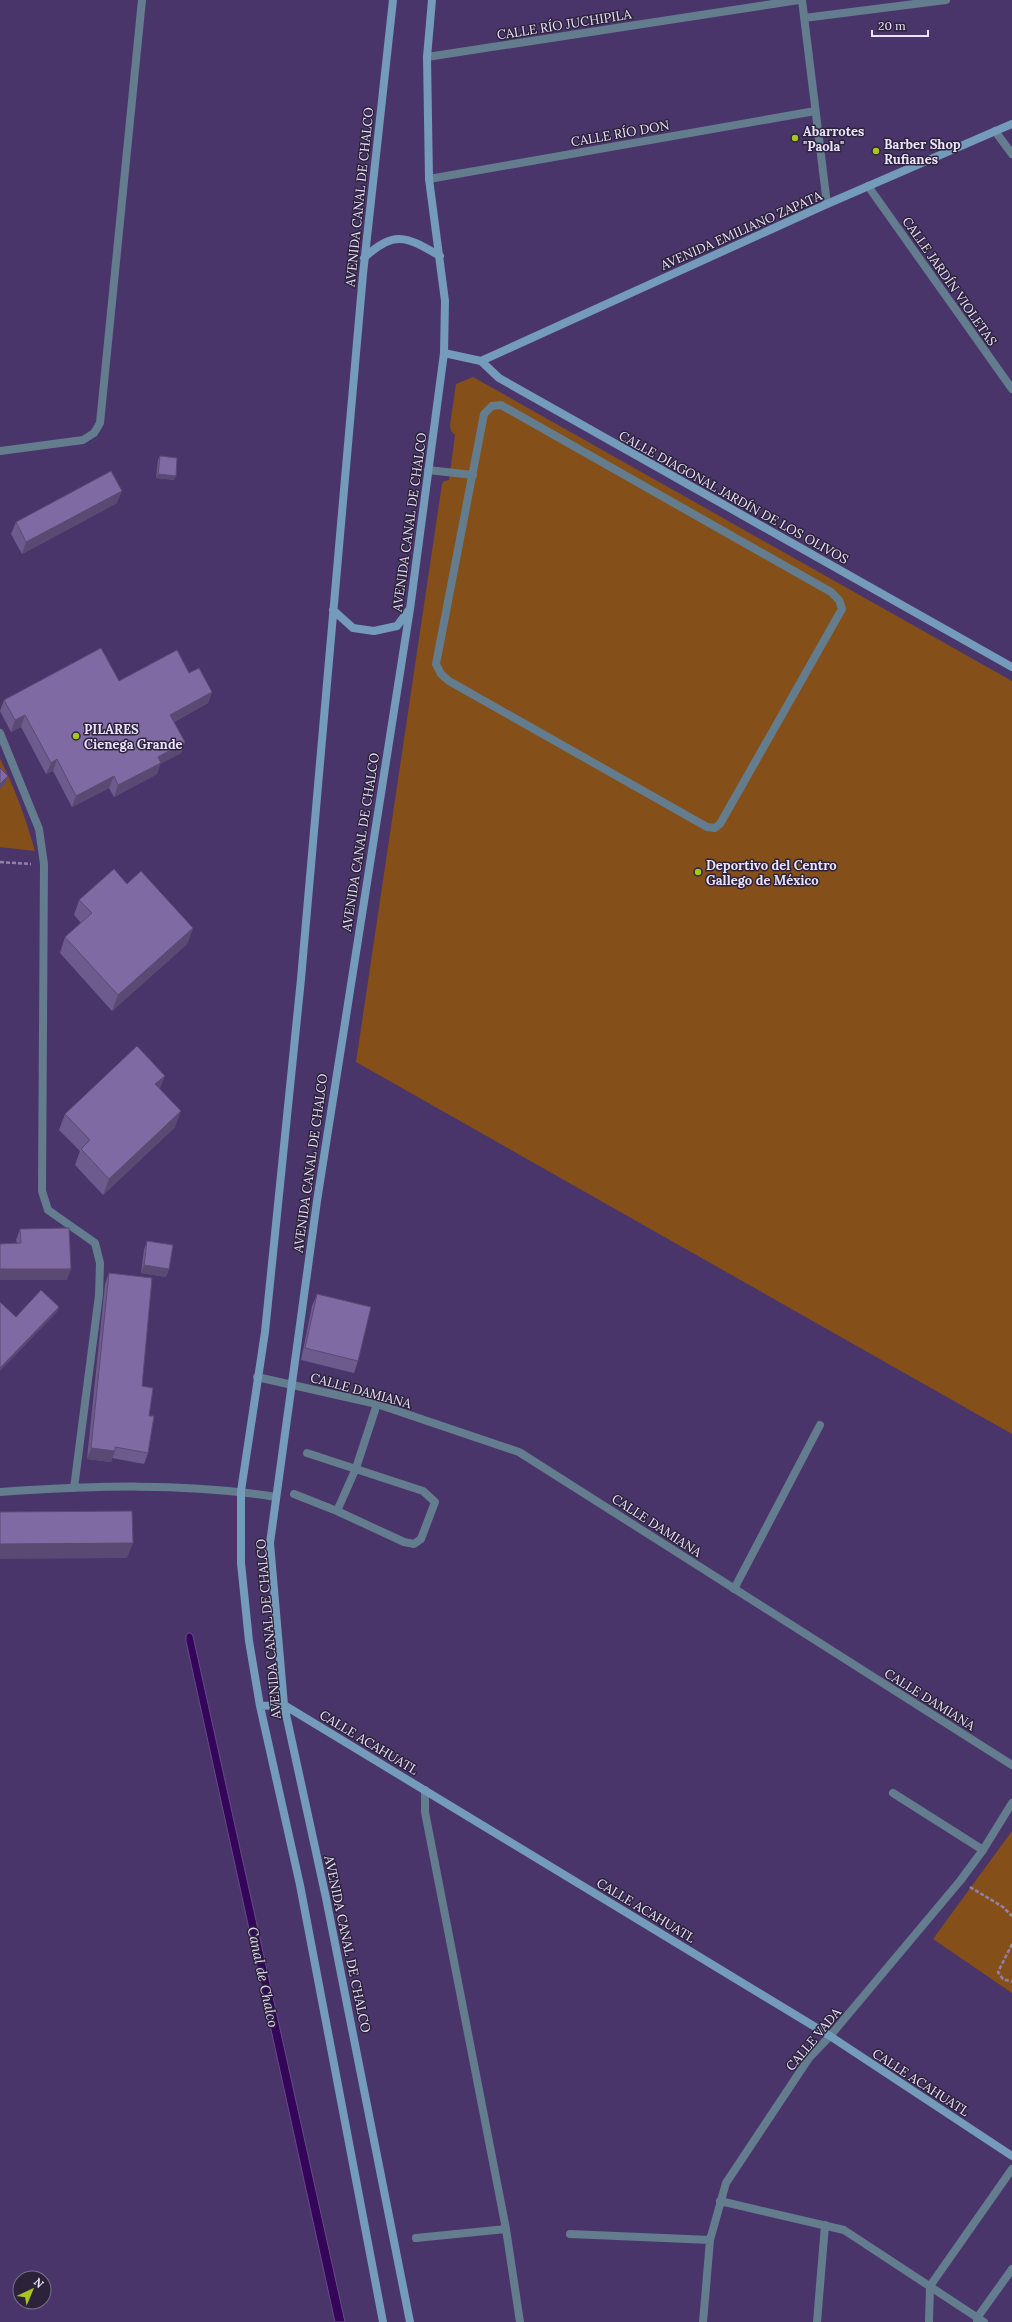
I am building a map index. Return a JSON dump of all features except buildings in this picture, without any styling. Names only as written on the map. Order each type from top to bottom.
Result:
[{"type":"main road","name":"AVENIDA CANAL DE CHALCO","points":[[383,2322],[300,1884],[260,1706],[249,1641],[241,1563],[242,1491],[265,1332],[301,979],[364,258],[393,0]]},
{"type":"main road","name":"AVENIDA CANAL DE CHALCO","points":[[410,2322],[328,1906],[284,1705],[270,1543],[337,1064],[410,609],[444,353],[445,301],[429,179],[427,57],[432,0]]},
{"type":"main road","name":"AVENIDA EMILIANO ZAPATA","points":[[481,361],[827,204],[1012,124]]},
{"type":"main road","points":[[364,258],[374,248],[390,240],[409,239],[440,256]]},
{"type":"main road","points":[[444,353],[481,361]]},
{"type":"main road","name":"CALLE DIAGONAL JARDÍN DE LOS OLIVOS","points":[[481,361],[499,378],[1012,667]]},
{"type":"main road","points":[[333,610],[353,628],[374,631],[397,626],[410,609]]},
{"type":"main road","points":[[260,1706],[284,1705]]},
{"type":"main road","name":"CALLE ACAHUATL","points":[[284,1705],[830,2036],[1012,2156]]},
{"type":"street","points":[[0,451],[83,440],[94,433],[100,423],[142,0]]},
{"type":"street","points":[[800,0],[804,18],[827,204]]},
{"type":"street","name":"CALLE RÍO JUCHIPILA","points":[[427,57],[800,0]]},
{"type":"street","points":[[804,18],[946,0]]},
{"type":"street","name":"CALLE RÍO DON","points":[[429,179],[815,110]]},
{"type":"street","points":[[995,131],[1012,154]]},
{"type":"street","name":"CALLE JARDÍN VIOLETAS","points":[[868,186],[1012,389]]},
{"type":"street","points":[[501,405],[832,592],[839,600],[842,609],[720,824],[715,828],[707,827],[449,681],[441,674],[436,664],[473,474],[484,414],[492,406],[501,405]]},
{"type":"street","points":[[428,470],[473,474]]},
{"type":"street","points":[[0,733],[40,829],[44,864],[42,1191],[48,1210],[94,1243],[100,1263],[99,1295],[74,1488]]},
{"type":"street","name":"CALLE DAMIANA","points":[[258,1377],[377,1404],[520,1452],[1012,1765]]},
{"type":"street","points":[[337,1511],[356,1468],[377,1404]]},
{"type":"street","points":[[734,1589],[820,1425]]},
{"type":"street","points":[[294,1494],[337,1511],[404,1542],[414,1544],[421,1539],[435,1502],[431,1496],[423,1491],[306,1453]]},
{"type":"street","points":[[0,1492],[74,1488],[163,1486],[242,1491],[276,1497]]},
{"type":"street","points":[[425,1790],[425,1812],[506,2229],[520,2322]]},
{"type":"street","points":[[893,1793],[983,1850]]},
{"type":"street","name":"CALLE VADA","points":[[703,2322],[710,2240],[726,2183],[804,2065],[960,1881],[983,1850],[1012,1803]]},
{"type":"street","points":[[929,2322],[930,2286],[1012,2169]]},
{"type":"street","points":[[720,2201],[844,2230],[930,2286],[980,2321],[1012,2269]]},
{"type":"street","points":[[817,2322],[826,2225]]},
{"type":"street","points":[[416,2238],[506,2229]]},
{"type":"street","points":[[570,2234],[710,2240]]},
{"type":"path","points":[[0,862],[44,864]]},
{"type":"path","points":[[960,1881],[1003,1907],[1012,1916]]},
{"type":"path","points":[[1012,1944],[998,1972],[1003,1979],[1012,1982]]},
{"type":"shaded area","name":"Deportivo del Centro Gallego de México","points":[[473,377],[1012,681],[1012,1434],[356,1062],[442,484],[444,481],[449,480],[455,435],[451,431],[450,425],[456,384]]},
{"type":"shaded area","points":[[0,759],[20,804],[35,851],[0,847]]},
{"type":"shaded area","points":[[1012,1831],[1012,1993],[933,1939]]},
{"type":"water","name":"Canal de Chalco","points":[[188,1633],[191,1633],[193,1636],[345,2322],[335,2322],[186,1641],[186,1636]]},
{"type":"place","name":"Abarrotes \"Paola\"","points":[[795,138]]},
{"type":"place","name":"Barber Shop Rufianes","points":[[876,151]]},
{"type":"place","name":"PILARES Cienega Grande","points":[[76,736]]},
{"type":"place","name":"Deportivo del Centro Gallego de México","points":[[698,872]]}]
